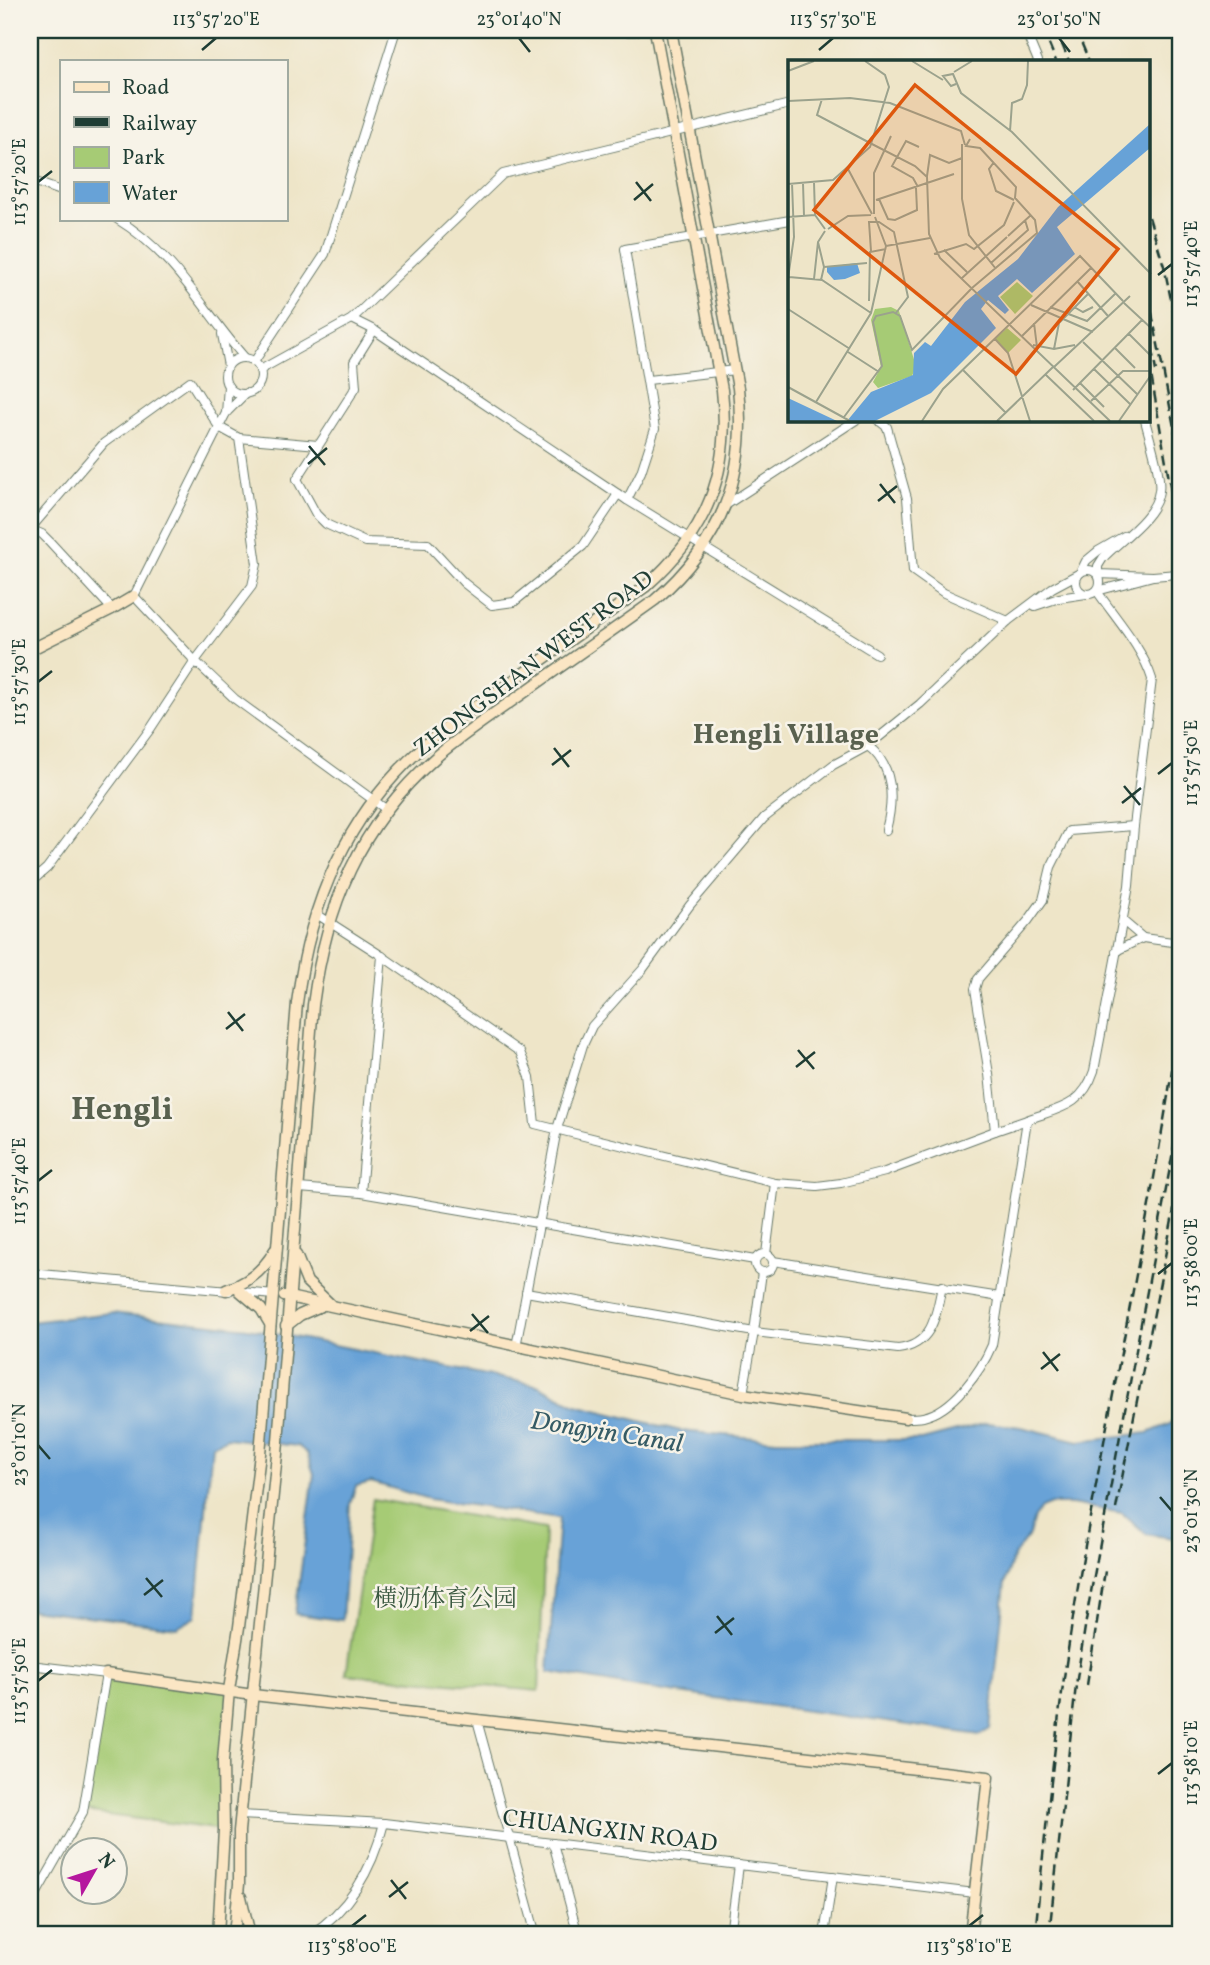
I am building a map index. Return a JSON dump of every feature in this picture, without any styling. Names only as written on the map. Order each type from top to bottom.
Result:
[{"type":"main road","points":[[537,30],[636,30]]},
{"type":"main road","name":"ZHONGSHAN WEST ROAD","points":[[218,1935],[224,1830],[223,1760],[229,1690],[260,1454],[297,1003],[302,961],[315,913],[345,843],[394,775],[425,745],[645,587],[670,565],[690,539],[711,499],[722,457],[725,412],[719,372],[655,30]]},
{"type":"main road","name":"ZHONGSHAN WEST ROAD","points":[[239,1884],[240,1815],[277,1454],[313,1005],[318,964],[329,922],[359,851],[407,786],[435,758],[655,600],[690,567],[704,548],[726,505],[736,471],[741,412],[735,370],[671,30]]},
{"type":"main road","points":[[30,650],[134,596]]},
{"type":"main road","points":[[226,1290],[257,1273],[278,1244]]},
{"type":"main road","points":[[294,1246],[307,1282],[330,1306]]},
{"type":"main road","points":[[240,1292],[261,1309],[271,1324]]},
{"type":"main road","points":[[274,1294],[743,1394],[906,1418]]},
{"type":"main road","points":[[286,1326],[300,1315],[330,1306]]},
{"type":"main road","points":[[106,1674],[253,1695],[988,1777],[970,1935]]},
{"type":"main road","points":[[234,1935],[239,1884]]},
{"type":"main road","points":[[239,1884],[250,1935]]},
{"type":"street","points":[[254,362],[325,254],[396,30]]},
{"type":"street","points":[[1025,30],[1038,60]]},
{"type":"street","points":[[260,370],[352,319],[503,174],[788,104]]},
{"type":"street","points":[[30,180],[60,191]]},
{"type":"street","points":[[118,220],[156,249],[182,275],[221,331],[245,358],[254,362],[260,370],[258,385],[226,413],[134,596],[235,699],[387,810]]},
{"type":"street","points":[[627,500],[641,472],[655,429],[625,249],[788,220]]},
{"type":"street","points":[[352,319],[374,330],[627,500],[877,654]]},
{"type":"street","points":[[374,330],[354,362],[356,387],[297,479],[316,514],[326,524],[365,542],[428,544],[464,583],[492,604],[514,602],[583,546],[618,494]]},
{"type":"street","points":[[221,331],[228,366],[225,376],[228,386],[226,413]]},
{"type":"street","points":[[228,366],[235,360],[245,358]]},
{"type":"street","points":[[648,380],[735,370]]},
{"type":"street","points":[[113,609],[50,542],[30,528],[104,443],[190,381],[219,426],[239,438],[318,445]]},
{"type":"street","points":[[228,386],[236,392],[246,393]]},
{"type":"street","points":[[726,505],[853,422]]},
{"type":"street","points":[[880,422],[887,428],[907,498],[913,571],[944,593],[1008,621]]},
{"type":"street","points":[[1097,592],[1101,585],[1098,574],[1100,562],[1152,510],[1159,491],[1145,422]]},
{"type":"street","points":[[30,883],[47,867],[143,739],[195,661],[249,592],[257,564],[239,438]]},
{"type":"street","points":[[1086,594],[1079,590],[1076,583],[1080,573],[1091,557],[1124,536]]},
{"type":"street","points":[[1026,610],[1052,588],[1091,570],[1098,574],[1177,574]]},
{"type":"street","points":[[516,1347],[558,1129],[583,1045],[592,1026],[643,969],[690,905],[764,818],[833,765],[867,746],[920,704],[1008,621],[1047,601],[1097,592],[1153,576]]},
{"type":"street","points":[[315,913],[520,1052],[530,1077],[535,1124],[775,1183],[817,1186],[885,1172],[1072,1103],[1081,1097],[1089,1086],[1094,1071],[1123,921],[1152,679],[1149,667],[1097,592]]},
{"type":"street","points":[[867,746],[884,764],[888,775],[891,808],[886,830]]},
{"type":"street","points":[[995,1130],[975,989],[978,979],[1043,900],[1051,867],[1069,831],[1133,826]]},
{"type":"street","points":[[1123,921],[1143,938],[1180,943]]},
{"type":"street","points":[[1116,951],[1143,938]]},
{"type":"street","points":[[361,1193],[382,956]]},
{"type":"street","points":[[906,1418],[925,1417],[960,1394],[983,1367],[992,1345],[1027,1121]]},
{"type":"street","points":[[766,1254],[775,1183]]},
{"type":"street","points":[[299,1188],[361,1193],[755,1261]]},
{"type":"street","points":[[766,1254],[773,1261],[1000,1297]]},
{"type":"street","points":[[762,1272],[756,1268],[755,1261],[759,1255],[766,1254]]},
{"type":"street","points":[[762,1272],[772,1268],[773,1261]]},
{"type":"street","points":[[743,1394],[762,1272]]},
{"type":"street","points":[[30,1273],[274,1294]]},
{"type":"street","points":[[526,1292],[754,1332],[892,1348],[909,1347],[924,1338],[931,1328],[942,1286]]},
{"type":"street","points":[[30,1665],[106,1674],[83,1812],[30,1905]]},
{"type":"street","points":[[477,1720],[536,1935]]},
{"type":"street","name":"CHUANGXIN ROAD","points":[[240,1815],[384,1823],[975,1893]]},
{"type":"street","points":[[310,1935],[333,1917],[360,1883],[375,1854],[384,1823]]},
{"type":"street","points":[[553,1843],[578,1935]]},
{"type":"street","points":[[730,1935],[739,1865]]},
{"type":"street","points":[[824,1935],[833,1876]]},
{"type":"green space","name":"横沥体育公园","points":[[373,1499],[545,1529],[539,1691],[346,1674]]},
{"type":"green space","points":[[106,1674],[229,1690],[224,1830],[83,1812]]},
{"type":"water","name":"Dongyin Canal","points":[[112,1313],[248,1328],[537,1385],[576,1405],[681,1431],[776,1440],[922,1440],[987,1423],[1021,1427],[1079,1441],[1148,1433],[1170,1424],[1176,1417],[1180,1418],[1180,1539],[1146,1534],[1122,1513],[1072,1504],[1051,1504],[1041,1508],[1034,1517],[1029,1535],[1014,1555],[1005,1583],[990,1729],[980,1735],[642,1688],[548,1672],[559,1518],[429,1499],[371,1482],[356,1486],[350,1504],[342,1620],[295,1614],[314,1474],[307,1453],[298,1446],[227,1438],[212,1445],[196,1616],[177,1627],[30,1609],[30,1322]]},
{"type":"railway","points":[[1043,30],[1056,60]]},
{"type":"railway","points":[[1056,30],[1069,60]]},
{"type":"railway","points":[[1076,30],[1089,60]]},
{"type":"railway","points":[[1150,220],[1164,266],[1180,343]]},
{"type":"railway","points":[[1150,303],[1180,458]]},
{"type":"railway","points":[[1150,339],[1156,371]]},
{"type":"railway","points":[[1150,369],[1180,543]]},
{"type":"railway","points":[[1035,1935],[1057,1728],[1075,1605],[1156,1165],[1180,1017]]},
{"type":"railway","points":[[1049,1935],[1076,1685],[1088,1608],[1180,1114]]},
{"type":"railway","points":[[1116,1509],[1180,1179]]},
{"type":"railway","points":[[1087,1685],[1105,1571]]},
{"type":"district","name":"Hengli Village","points":[[786,733]]},
{"type":"district","name":"Hengli","points":[[122,1108]]}]
